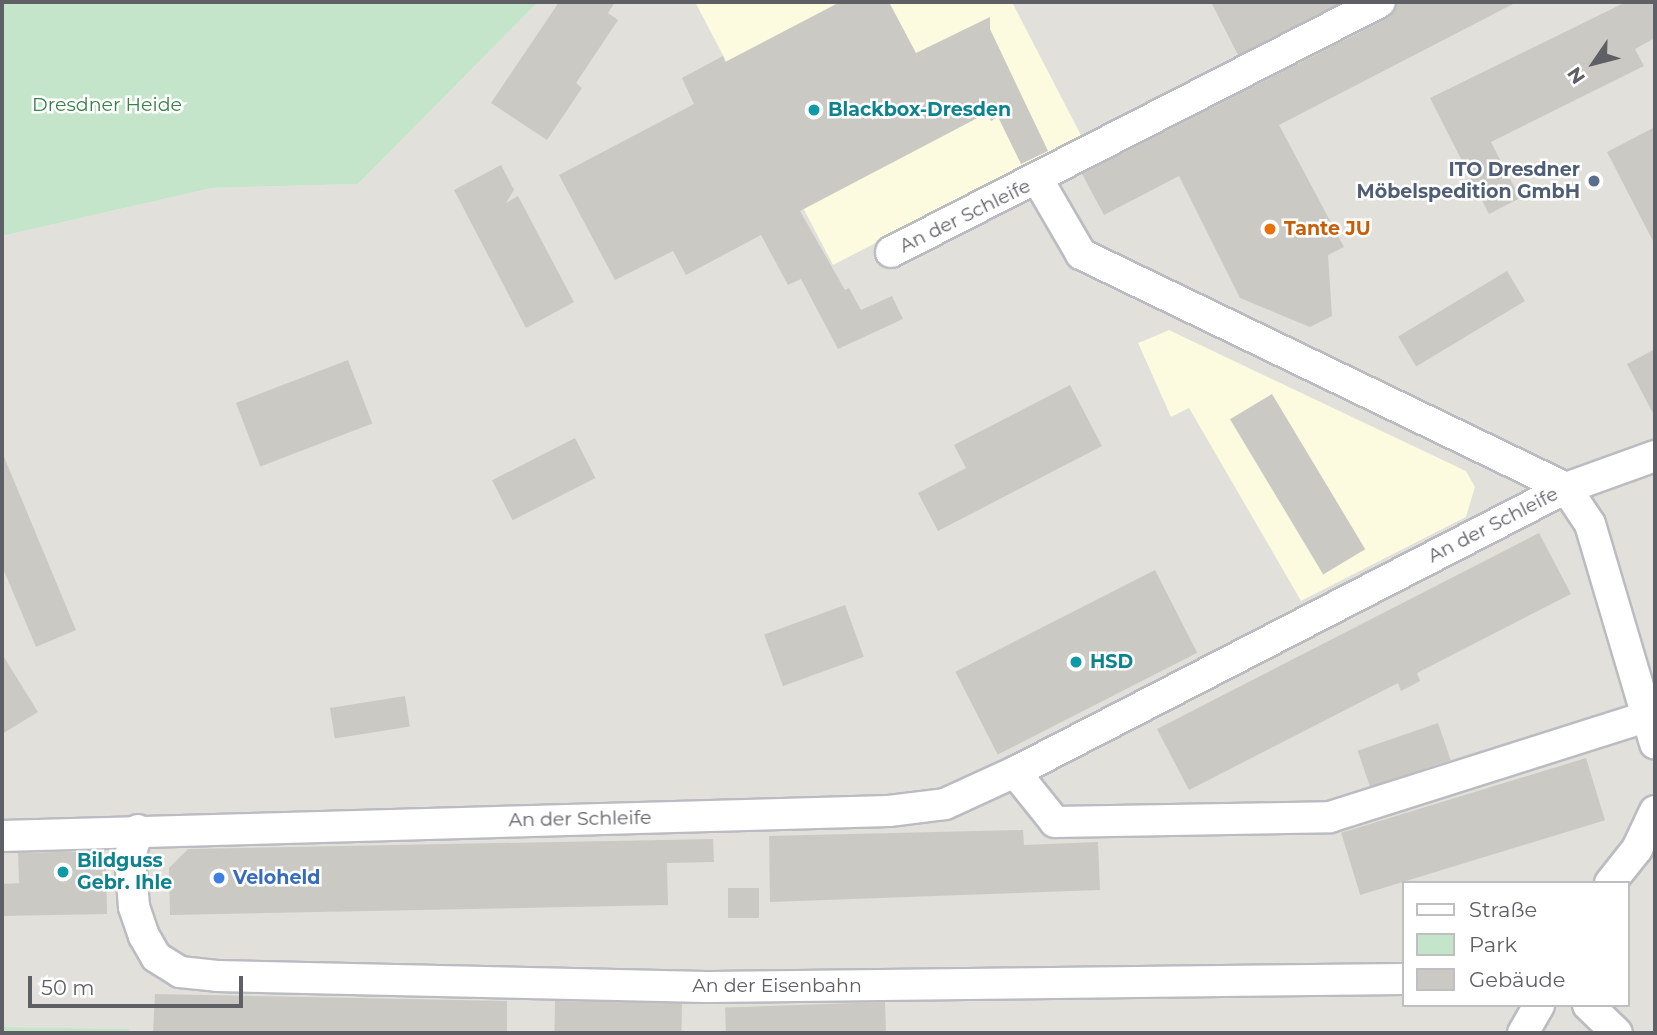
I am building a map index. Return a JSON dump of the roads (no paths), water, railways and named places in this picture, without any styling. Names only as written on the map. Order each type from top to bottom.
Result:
[{"type":"street","name":"An der Schleife","points":[[891,252],[1038,180],[1380,2]]},
{"type":"street","name":"An der Schleife","points":[[1038,180],[1081,254],[1566,488]]},
{"type":"street","points":[[1655,456],[1566,488],[1590,524],[1655,744]]},
{"type":"street","name":"An der Schleife","points":[[2,836],[104,836],[138,830],[889,811],[945,804],[1016,772],[1566,488]]},
{"type":"street","points":[[1016,772],[1055,822],[1330,817],[1648,716]]},
{"type":"street","points":[[1612,881],[1637,849],[1655,811]]},
{"type":"street","name":"An der Eisenbahn","points":[[138,830],[130,856],[134,907],[156,957],[180,972],[217,976],[692,986],[1402,979]]},
{"type":"street","points":[[1523,1033],[1538,1007]]},
{"type":"street","points":[[1590,1007],[1616,1033]]},
{"type":"place","name":"Blackbox-Dresden","points":[[814,110]]},
{"type":"place","name":"ITO Dresdner Möbelspedition GmbH","points":[[1594,181]]},
{"type":"place","name":"Tante JU","points":[[1270,229]]},
{"type":"place","name":"HSD","points":[[1076,662]]},
{"type":"place","name":"Bildguss Gebr. Ihle","points":[[63,872]]},
{"type":"place","name":"Veloheld","points":[[219,878]]},
{"type":"park label","name":"Dresdner Heide","points":[[107,105]]}]
